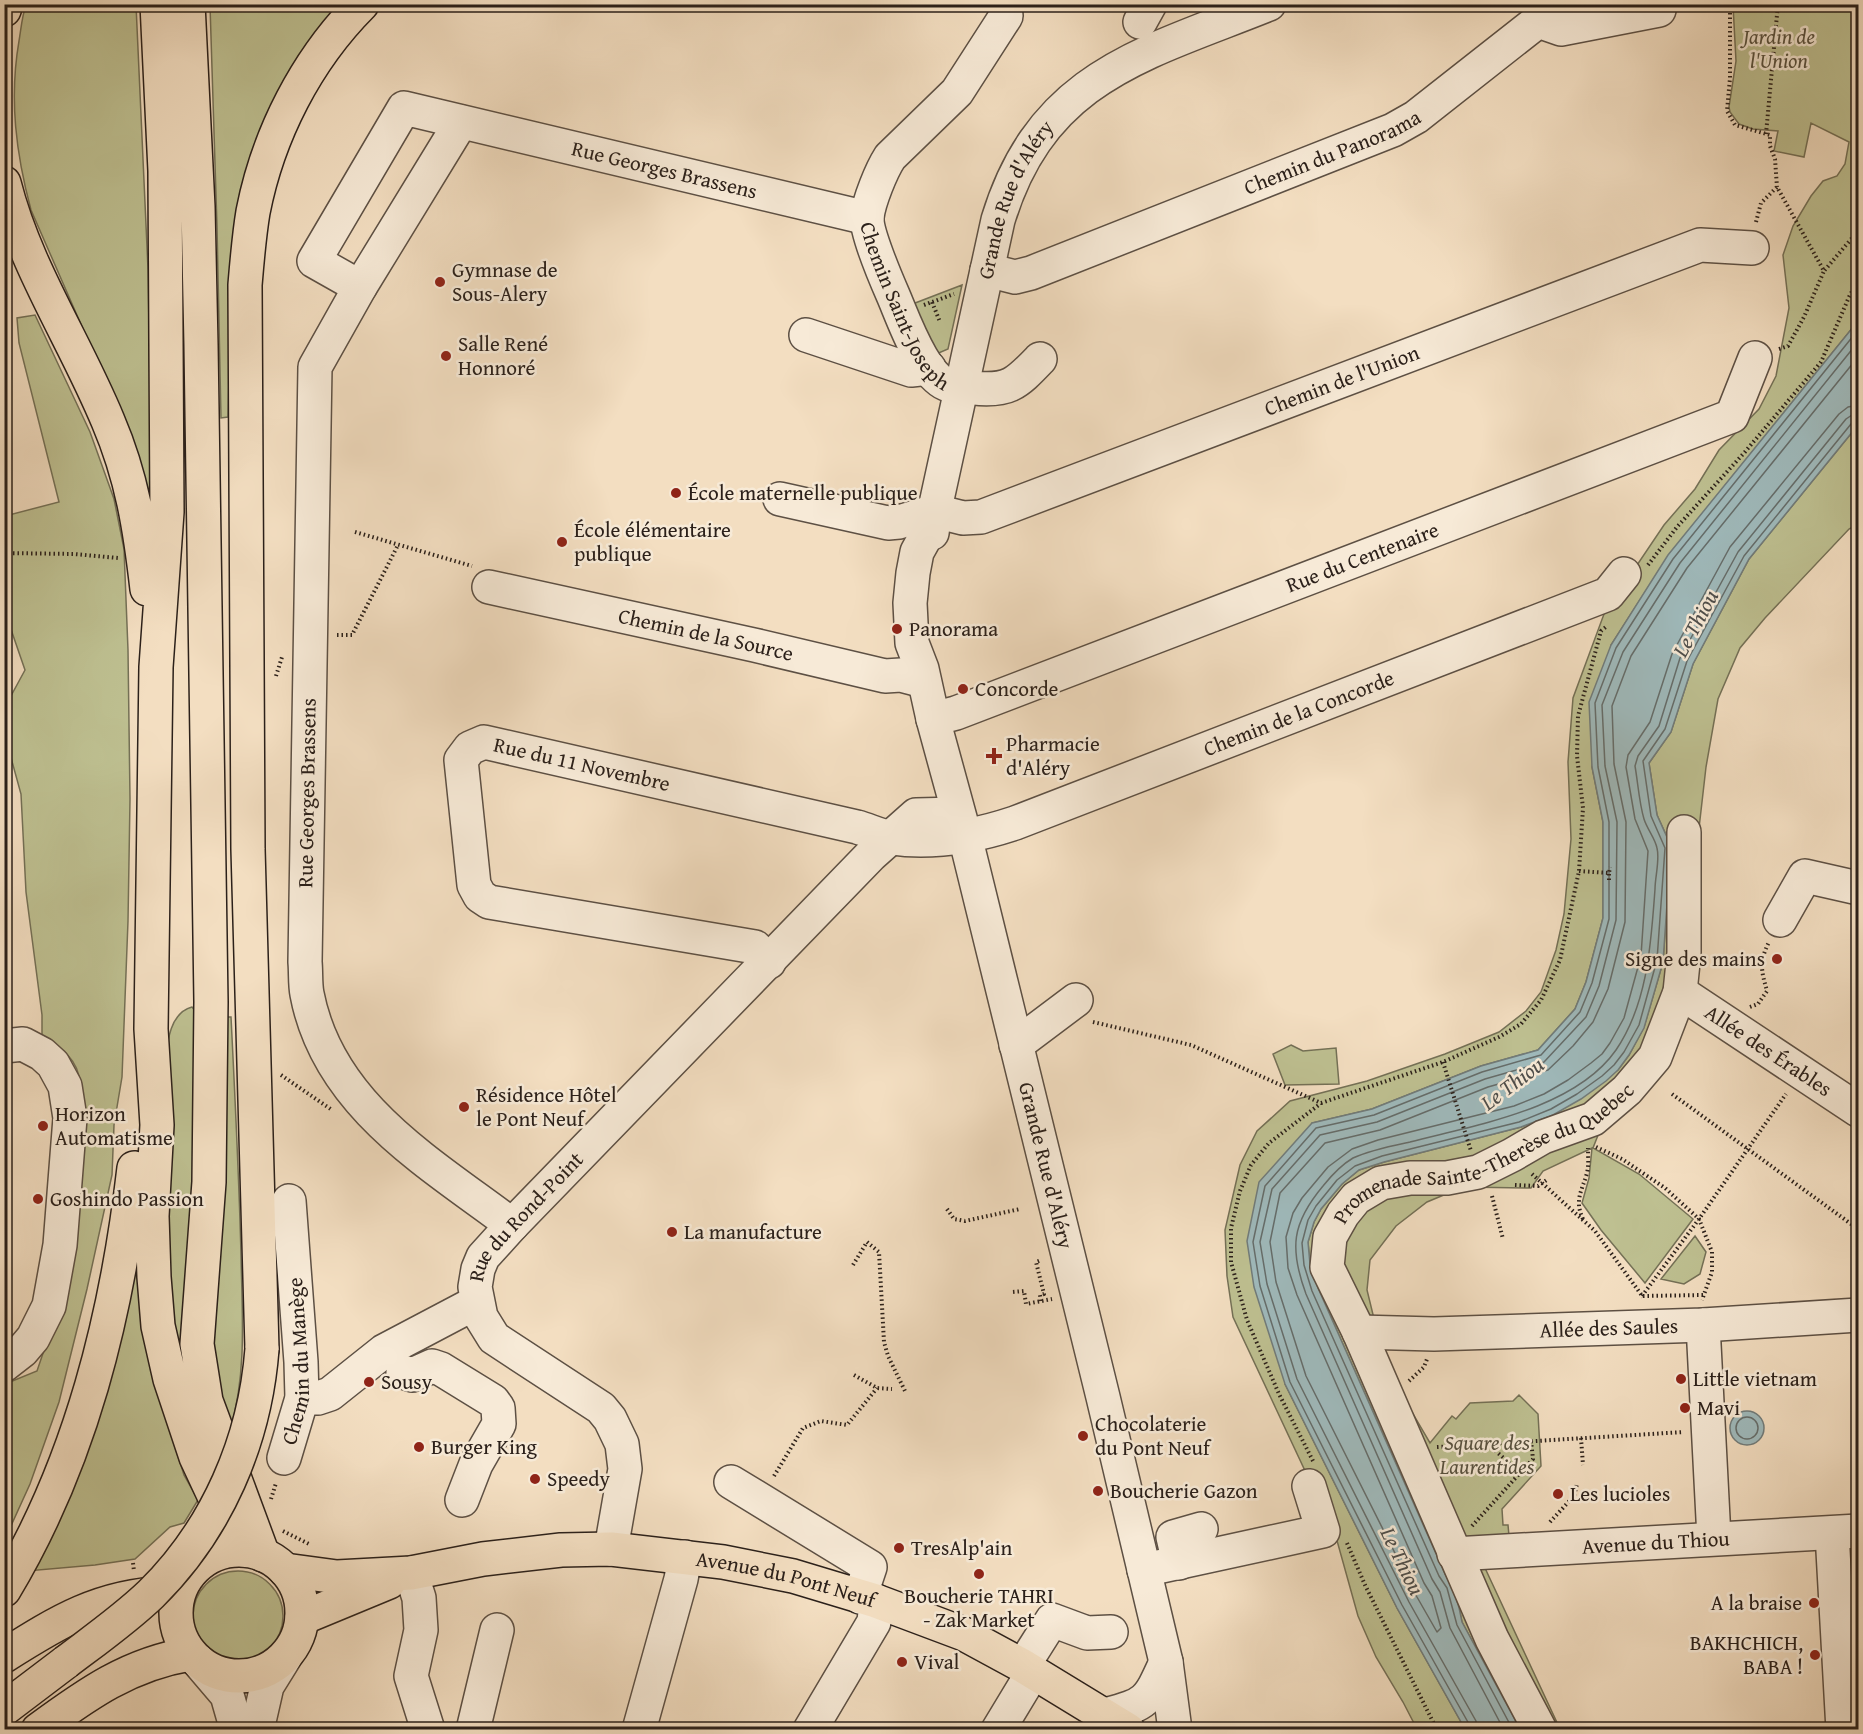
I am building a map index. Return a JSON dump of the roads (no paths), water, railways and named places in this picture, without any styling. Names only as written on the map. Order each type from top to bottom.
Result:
[{"type":"main road","points":[[4,10],[6,4]]},
{"type":"main road","points":[[157,4],[165,171],[167,512],[156,667],[151,1029],[157,1125],[152,1216],[158,1326],[170,1379],[196,1457],[222,1521],[225,1551]]},
{"type":"main road","points":[[188,4],[198,207],[212,1002]]},
{"type":"main road","points":[[4,1709],[120,1622],[151,1594],[189,1551],[208,1522],[235,1470],[251,1422],[260,1375],[262,1349],[248,849],[245,285],[253,212],[269,153],[290,104],[317,59],[362,4]]},
{"type":"main road","points":[[4,183],[36,269],[108,420],[125,466],[140,525],[156,667]]},
{"type":"main road","points":[[246,323],[212,1002],[209,1182],[197,1344],[206,1401],[274,1562],[295,1585],[301,1601],[302,1618],[297,1639],[285,1657],[268,1669],[247,1676],[230,1676],[213,1671],[194,1657],[178,1632],[176,1614],[180,1591],[188,1575],[204,1560],[225,1551],[244,1550],[274,1562]]},
{"type":"main road","points":[[4,1590],[51,1503],[69,1456],[104,1344],[129,1211],[151,1029]]},
{"type":"main road","name":"Avenue du Pont Neuf","points":[[274,1562],[337,1577],[411,1573],[483,1559],[561,1550],[611,1549],[723,1562],[793,1576],[868,1599],[964,1634],[1117,1722]]},
{"type":"main road","name":"Avenue du Pont Neuf","points":[[302,1618],[411,1573]]},
{"type":"main road","points":[[4,1656],[48,1628],[114,1599],[139,1594],[180,1591]]},
{"type":"main road","points":[[38,1730],[75,1702],[118,1677],[158,1660],[194,1657]]},
{"type":"street","name":"Chemin Saint-Joseph","points":[[1005,4],[1006,16],[957,92],[890,157],[883,168],[867,218],[882,272],[929,368],[936,376],[946,384],[992,390],[1019,381],[1040,359]]},
{"type":"street","name":"Grande Rue d'Aléry","points":[[1175,1730],[1166,1662],[962,825],[923,675],[927,644],[928,592],[933,560],[933,518],[998,220],[1012,180],[1041,133],[1077,95],[1104,75],[1142,54],[1269,4]]},
{"type":"street","name":"Chemin du Panorama","points":[[986,276],[1023,276],[1393,130],[1416,117],[1538,21],[1562,29],[1659,10]]},
{"type":"street","name":"Rue Georges Brassens","points":[[360,287],[314,261],[404,108],[867,218]]},
{"type":"street","name":"Rue Georges Brassens","points":[[461,122],[360,287],[315,368],[305,962],[307,994],[315,1023],[342,1078],[367,1110],[390,1133],[512,1225]]},
{"type":"street","name":"Chemin de l'Union","points":[[933,518],[981,517],[1700,245],[1752,248]]},
{"type":"street","points":[[806,335],[911,370],[929,368]]},
{"type":"street","name":"Rue du Centenaire","points":[[933,719],[956,713],[1732,416],[1755,358]]},
{"type":"street","points":[[780,499],[888,523],[933,518]]},
{"type":"street","name":"Chemin de la Concorde","points":[[962,825],[1016,823],[1608,594],[1635,571]]},
{"type":"street","name":"Chemin de la Source","points":[[489,587],[885,676],[923,675]]},
{"type":"street","name":"Rue du 11 Novembre","points":[[769,962],[755,947],[489,902],[480,896],[474,885],[461,760],[470,748],[484,742],[857,827],[891,838]]},
{"type":"street","name":"Rue du Rond-Point","points":[[611,1549],[625,1470],[622,1444],[610,1419],[601,1408],[494,1338],[481,1317],[477,1302],[475,1287],[483,1257],[675,1056],[864,863],[916,814],[948,775]]},
{"type":"street","points":[[916,814],[962,825]]},
{"type":"street","points":[[891,838],[939,840],[962,825]]},
{"type":"street","name":"Promenade Sainte-Therèse du Quebec","points":[[1540,1730],[1492,1639],[1459,1544],[1327,1267],[1330,1237],[1343,1214],[1356,1198],[1381,1183],[1410,1178],[1447,1178],[1478,1172],[1511,1170],[1543,1137],[1593,1119],[1627,1090],[1655,1057],[1680,992],[1684,953],[1684,832]]},
{"type":"street","points":[[1780,920],[1805,876],[1858,888]]},
{"type":"street","name":"Allée des Érables","points":[[1680,992],[1858,1110]]},
{"type":"street","points":[[1016,1045],[1067,1007]]},
{"type":"street","points":[[4,1046],[24,1044],[42,1054],[53,1064],[65,1086],[70,1118],[60,1245],[49,1306],[33,1338],[22,1351],[4,1365]]},
{"type":"street","name":"Chemin du Manège","points":[[284,1458],[302,1398],[289,1201]]},
{"type":"street","points":[[302,1398],[318,1398],[330,1394],[384,1351],[477,1302]]},
{"type":"street","points":[[1703,1310],[1714,1538]]},
{"type":"street","name":"Allée des Saules","points":[[1359,1332],[1434,1334],[1524,1317],[1644,1311],[1703,1310],[1858,1315]]},
{"type":"street","points":[[403,1372],[412,1375],[432,1366],[441,1369],[493,1401],[498,1408],[499,1424],[476,1464],[462,1500]]},
{"type":"street","points":[[1144,1570],[1323,1531],[1312,1476]]},
{"type":"street","points":[[731,1482],[870,1567],[868,1599],[874,1622],[810,1730]]},
{"type":"street","points":[[1179,1563],[1173,1537],[1201,1529]]},
{"type":"street","points":[[1843,1730],[1845,1532]]},
{"type":"street","name":"Avenue du Thiou","points":[[1459,1544],[1552,1548],[1845,1532]]},
{"type":"street","points":[[639,1730],[685,1557]]},
{"type":"street","points":[[411,1573],[419,1598],[421,1630],[411,1676],[428,1730]]},
{"type":"street","points":[[998,1730],[1052,1620],[1087,1633],[1111,1632]]},
{"type":"street","points":[[473,1730],[497,1630]]},
{"type":"street","points":[[194,1657],[226,1695],[237,1730]]},
{"type":"street","points":[[257,1730],[267,1686],[285,1657]]},
{"type":"street","points":[[1117,1722],[1154,1689],[1166,1662]]},
{"type":"water","name":"Le Thiou","points":[[1858,321],[1858,425],[1749,559],[1693,664],[1671,732],[1649,763],[1657,815],[1671,846],[1663,962],[1644,1028],[1629,1055],[1606,1081],[1553,1115],[1521,1127],[1359,1170],[1342,1184],[1321,1209],[1308,1242],[1310,1264],[1318,1288],[1454,1591],[1462,1622],[1520,1729],[1465,1729],[1397,1608],[1285,1384],[1254,1287],[1247,1241],[1259,1182],[1312,1123],[1372,1109],[1481,1066],[1538,1050],[1575,1009],[1586,982],[1603,918],[1603,822],[1592,767],[1589,702],[1611,645],[1668,555]]},
{"type":"water","points":[[1747,1411],[1759,1416],[1764,1428],[1759,1440],[1747,1445],[1735,1440],[1730,1428],[1735,1416]]},
{"type":"place","name":"Gymnase de Sous-Alery","points":[[440,282]]},
{"type":"place","name":"Salle René Honnoré","points":[[446,356]]},
{"type":"place","name":"École maternelle publique","points":[[676,493]]},
{"type":"place","name":"École élémentaire publique","points":[[562,542]]},
{"type":"place","name":"Panorama","points":[[897,629]]},
{"type":"place","name":"Concorde","points":[[963,689]]},
{"type":"place","name":"Pharmacie d'Aléry","points":[[994,756]]},
{"type":"place","name":"Signe des mains","points":[[1777,959]]},
{"type":"place","name":"Résidence Hôtel le Pont Neuf","points":[[464,1107]]},
{"type":"place","name":"Horizon Automatisme","points":[[43,1126]]},
{"type":"place","name":"Goshindo Passion","points":[[38,1199]]},
{"type":"place","name":"La manufacture","points":[[672,1232]]},
{"type":"place","name":"Little vietnam","points":[[1681,1379]]},
{"type":"place","name":"Sousy","points":[[369,1382]]},
{"type":"place","name":"Mavi","points":[[1685,1408]]},
{"type":"place","name":"Chocolaterie du Pont Neuf","points":[[1083,1436]]},
{"type":"place","name":"Burger King","points":[[419,1447]]},
{"type":"place","name":"Speedy","points":[[535,1479]]},
{"type":"place","name":"Boucherie Gazon","points":[[1098,1491]]},
{"type":"place","name":"Les lucioles","points":[[1558,1494]]},
{"type":"place","name":"TresAlp'ain","points":[[899,1548]]},
{"type":"place","name":"Boucherie TAHRI - Zak Market","points":[[979,1574]]},
{"type":"place","name":"A la braise","points":[[1814,1603]]},
{"type":"place","name":"BAKHCHICH, BABA !","points":[[1815,1655]]},
{"type":"place","name":"Vival","points":[[902,1662]]},
{"type":"park label","name":"Jardin de l'Union","points":[[1779,49]]},
{"type":"park label","name":"Square des Laurentides","points":[[1487,1455]]}]
